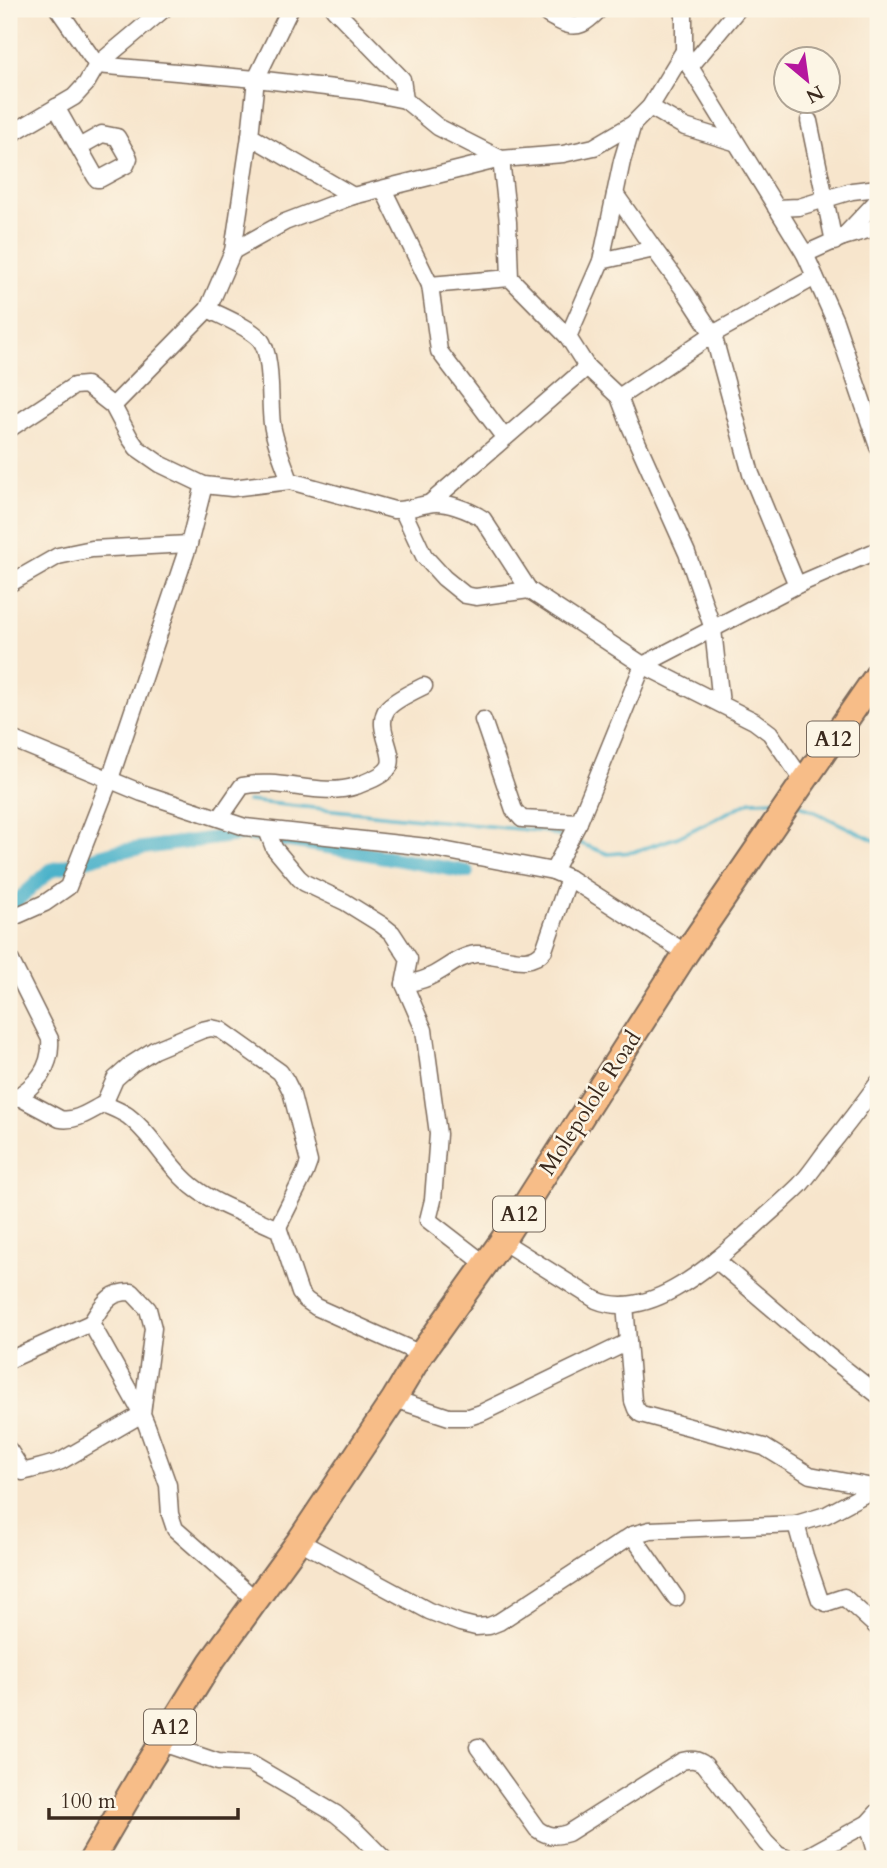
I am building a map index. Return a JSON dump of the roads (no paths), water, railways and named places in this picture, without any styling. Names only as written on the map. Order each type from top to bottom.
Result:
[{"type":"main road","name":"Molepolole Road","points":[[92,1859],[146,1765],[211,1662],[299,1541],[421,1354],[502,1241],[686,953],[878,674]]},
{"type":"main road","name":"Molepolole Road","points":[[109,1859],[171,1746],[247,1623],[257,1601]]},
{"type":"street","points":[[58,9],[97,65]]},
{"type":"street","points":[[9,135],[75,97],[97,65],[164,9]]},
{"type":"street","points":[[113,406],[208,309],[233,251],[256,79],[290,9]]},
{"type":"street","points":[[334,9],[402,79],[405,100]]},
{"type":"street","points":[[542,9],[548,16],[569,26],[583,24],[600,9]]},
{"type":"street","points":[[690,67],[738,9]]},
{"type":"street","points":[[683,10],[684,51],[690,67],[805,254],[835,321],[878,447]]},
{"type":"street","points":[[233,251],[285,222],[352,196],[501,159],[563,154],[594,147],[633,124],[650,107],[684,51]]},
{"type":"street","points":[[97,65],[256,79],[359,91],[405,100],[438,127],[501,159]]},
{"type":"street","points":[[56,107],[79,147]]},
{"type":"street","points":[[650,107],[685,127],[734,142]]},
{"type":"street","points":[[809,121],[825,199],[839,239]]},
{"type":"street","points":[[568,337],[601,261],[622,161],[633,124]]},
{"type":"street","points":[[250,136],[352,196]]},
{"type":"street","points":[[594,147],[622,161]]},
{"type":"street","points":[[501,159],[508,222],[510,278],[568,337],[587,367],[619,397],[687,553],[713,629],[721,704]]},
{"type":"street","points":[[383,188],[430,285],[439,351],[504,437]]},
{"type":"street","points":[[776,208],[799,207],[852,191],[878,188]]},
{"type":"street","points":[[615,194],[687,294],[712,334],[751,474],[797,586]]},
{"type":"street","points":[[839,239],[878,200]]},
{"type":"street","points":[[805,254],[839,239],[878,228]]},
{"type":"street","points":[[601,261],[654,249]]},
{"type":"street","points":[[619,397],[712,334],[816,277]]},
{"type":"street","points":[[430,285],[510,278]]},
{"type":"street","points":[[208,309],[257,336],[262,342],[268,358],[275,437],[290,481]]},
{"type":"street","points":[[9,429],[79,384],[90,386],[113,406],[137,448],[160,464],[204,485],[232,488],[290,481],[403,511],[430,503],[587,367]]},
{"type":"street","points":[[9,919],[45,902],[68,887],[110,779],[189,544],[204,485]]},
{"type":"street","points":[[430,503],[461,508],[483,519],[529,590],[643,665],[721,704],[770,733],[804,782]]},
{"type":"street","points":[[403,511],[424,555],[444,578],[465,595],[476,597],[529,590]]},
{"type":"street","points":[[9,584],[65,554],[92,549],[189,544]]},
{"type":"street","points":[[552,871],[579,822],[643,665],[797,586],[878,550]]},
{"type":"street","points":[[220,818],[243,786],[263,784],[334,790],[356,786],[378,776],[389,767],[391,760],[383,723],[386,712],[390,706],[424,685]]},
{"type":"street","points":[[483,720],[517,816],[522,819],[579,822]]},
{"type":"street","points":[[9,738],[142,793],[245,827],[428,847],[552,871],[569,878],[686,953]]},
{"type":"street","points":[[267,830],[274,848],[305,883],[345,902],[392,933],[409,959],[404,984],[424,1030],[438,1134],[433,1200],[428,1220],[485,1264]]},
{"type":"street","points":[[404,984],[428,978],[466,956],[488,954],[521,960],[539,957],[544,950],[569,878]]},
{"type":"street","points":[[9,957],[50,1039],[51,1053],[40,1077],[13,1099],[60,1119],[74,1119],[104,1104],[115,1079],[141,1057],[211,1028],[221,1030],[280,1072],[291,1091],[309,1163],[278,1227],[300,1293],[316,1307],[421,1354]]},
{"type":"street","points":[[502,1241],[596,1300],[607,1304],[625,1305],[657,1297],[687,1281],[716,1260],[801,1184],[878,1083]]},
{"type":"street","points":[[104,1104],[131,1118],[197,1190],[264,1223],[278,1227]]},
{"type":"street","points":[[716,1260],[878,1395]]},
{"type":"street","points":[[9,1360],[91,1323],[106,1301],[117,1293],[132,1292],[148,1309],[153,1328],[142,1414]]},
{"type":"street","points":[[625,1305],[632,1401],[641,1413],[764,1447],[810,1475],[878,1488]]},
{"type":"street","points":[[91,1323],[148,1426],[168,1485],[170,1514],[175,1529],[257,1601]]},
{"type":"street","points":[[394,1399],[449,1417],[469,1417],[628,1342]]},
{"type":"street","points":[[9,1450],[23,1472],[43,1465],[52,1465],[142,1414]]},
{"type":"street","points":[[299,1541],[429,1611],[476,1627],[489,1626],[632,1535],[650,1530],[796,1524],[826,1515],[878,1488]]},
{"type":"street","points":[[796,1524],[820,1601],[826,1603],[844,1597],[878,1629]]},
{"type":"street","points":[[632,1535],[676,1598]]},
{"type":"street","points":[[171,1746],[218,1762],[250,1764],[336,1814],[384,1859]]},
{"type":"street","points":[[478,1747],[537,1829],[558,1837],[682,1761],[693,1759],[705,1765],[765,1843],[778,1855],[789,1859]]},
{"type":"street","points":[[798,1859],[806,1857],[873,1817],[877,1859]]},
{"type":"waterway","points":[[574,841],[608,854],[633,852],[678,837],[751,801],[781,800]]},
{"type":"waterway","points":[[247,801],[547,832],[567,839]]},
{"type":"waterway","points":[[798,804],[878,842]]},
{"type":"waterway","points":[[9,908],[51,870],[114,852],[245,834],[467,872]]}]
